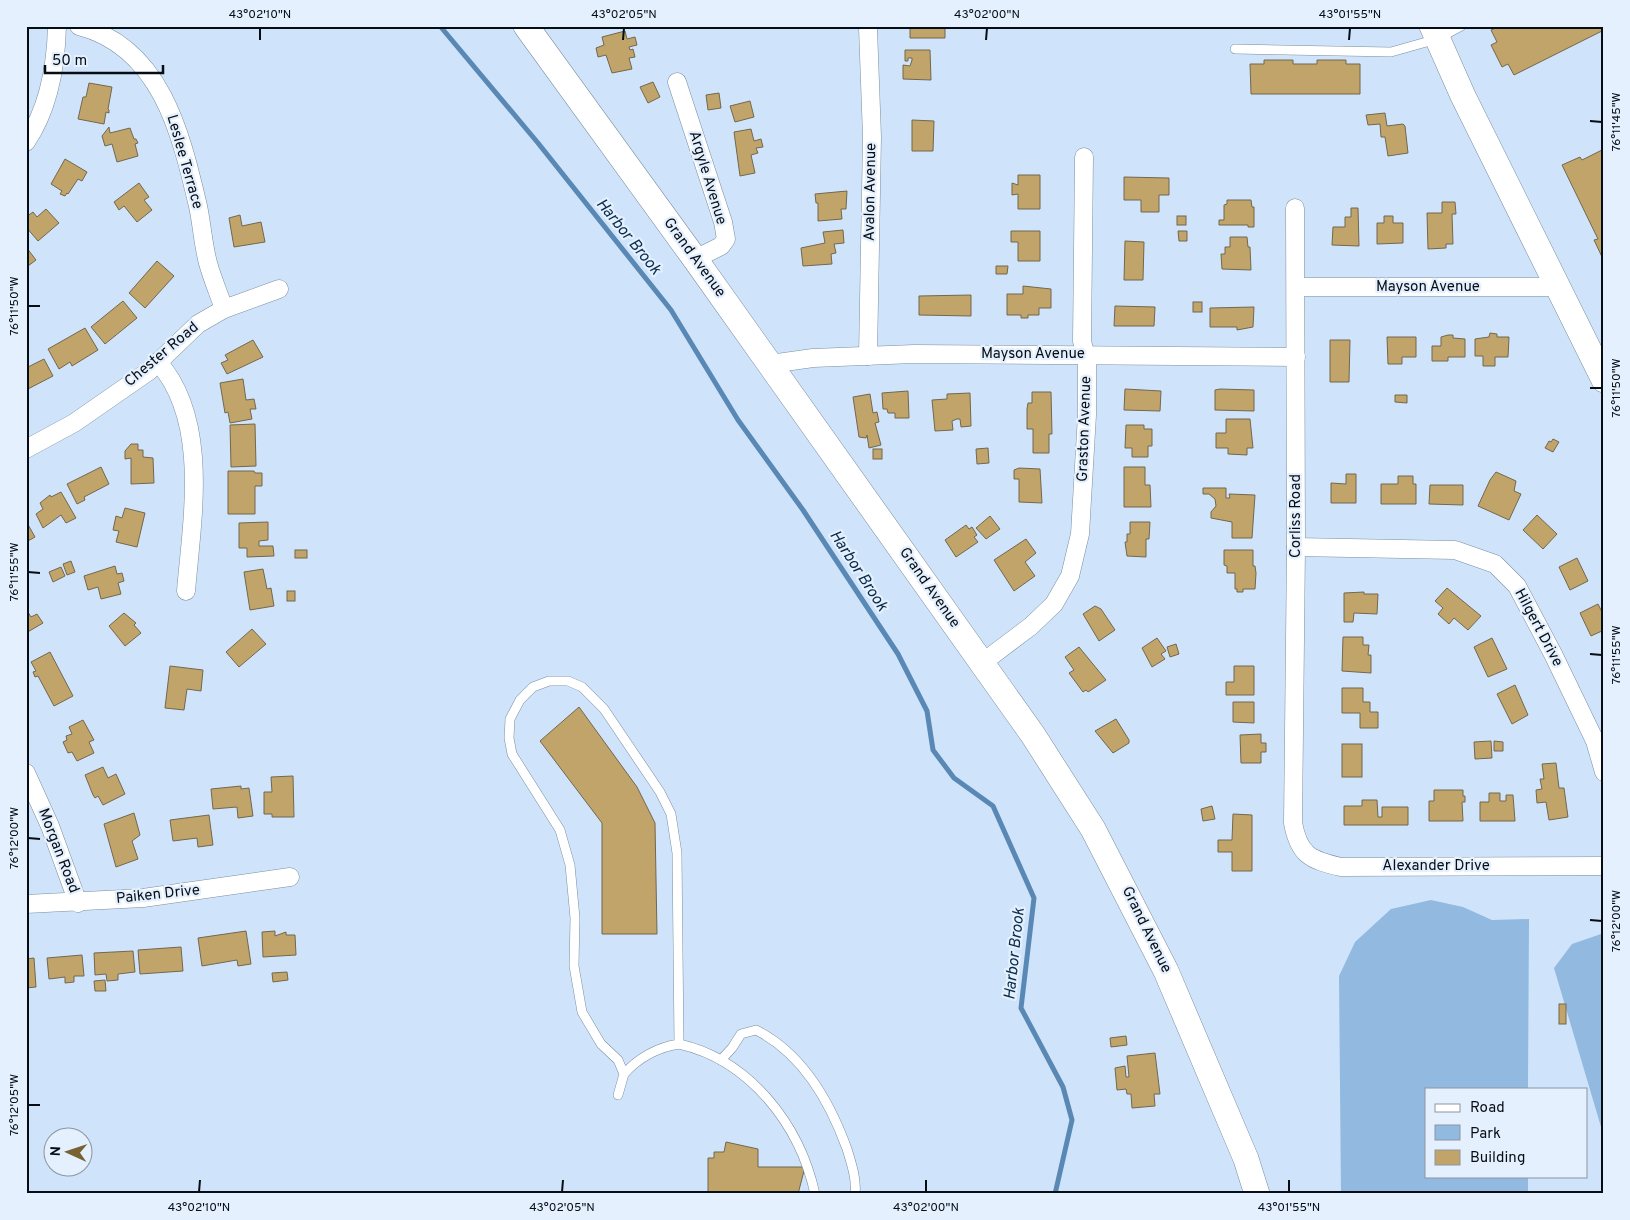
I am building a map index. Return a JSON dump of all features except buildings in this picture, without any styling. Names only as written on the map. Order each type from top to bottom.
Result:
[{"type":"street","points":[[26,142],[32,134],[53,79],[57,26]]},
{"type":"street","name":"Leslee Terrace","points":[[79,26],[101,34],[123,48],[155,80],[174,119],[198,207],[207,262],[224,309]]},
{"type":"street","name":"Grand Avenue","points":[[526,26],[695,259],[1033,735],[1094,829],[1117,871],[1166,971],[1246,1159],[1257,1194]]},
{"type":"street","name":"Avalon Avenue","points":[[868,28],[872,137],[868,356]]},
{"type":"street","points":[[1434,33],[1463,96],[1604,380]]},
{"type":"street","name":"Argyle Avenue","points":[[677,82],[723,222],[726,239],[721,246],[695,259]]},
{"type":"street","name":"Graston Avenue","points":[[982,663],[1032,626],[1054,604],[1070,576],[1080,534],[1088,415],[1085,354],[1082,341],[1084,157]]},
{"type":"street","name":"Corliss Road","points":[[1293,823],[1297,287],[1295,208]]},
{"type":"street","name":"Mayson Avenue","points":[[1297,287],[1558,287]]},
{"type":"street","name":"Chester Road","points":[[26,449],[74,423],[149,371],[198,324],[224,309],[279,289]]},
{"type":"street","name":"Mayson Avenue","points":[[770,364],[813,358],[868,356],[1085,354],[1296,357]]},
{"type":"street","points":[[158,362],[169,375],[184,410],[191,444],[195,482],[186,591]]},
{"type":"street","name":"Hilgert Drive","points":[[1296,547],[1455,550],[1494,564],[1517,586],[1553,654],[1595,741],[1604,772]]},
{"type":"street","name":"Morgan Road","points":[[26,773],[50,826],[78,902]]},
{"type":"street","name":"Alexander Drive","points":[[1293,823],[1296,840],[1306,854],[1316,861],[1341,867],[1604,866]]},
{"type":"street","name":"Paiken Drive","points":[[26,904],[152,897],[290,877]]},
{"type":"lane","points":[[1235,49],[1391,52],[1434,33],[1461,26]]},
{"type":"lane","points":[[624,1074],[618,1060],[601,1044],[582,1012],[574,966],[575,918],[570,866],[560,830],[512,754],[509,738],[510,719],[520,700],[533,687],[548,681],[568,681],[582,687],[604,709],[660,792],[671,814],[677,853],[679,1044]]},
{"type":"lane","points":[[721,1060],[741,1034],[756,1030],[774,1038],[810,1076],[836,1118],[851,1162],[855,1194]]},
{"type":"lane","points":[[618,1095],[624,1074],[641,1058],[664,1046],[679,1044],[721,1060],[763,1092],[783,1118],[800,1148],[811,1175],[815,1194]]},
{"type":"green space","points":[[1431,900],[1463,907],[1492,920],[1529,919],[1528,1088],[1425,1088],[1425,1178],[1528,1178],[1528,1194],[1341,1194],[1339,976],[1355,942],[1391,909]]},
{"type":"green space","points":[[1604,933],[1604,1137],[1554,968],[1572,944]]},
{"type":"waterway","name":"Harbor Brook","points":[[440,26],[538,143],[671,310],[738,420],[803,510],[898,654],[927,711],[933,750],[954,778],[993,806],[1034,898],[1021,1008],[1063,1087],[1072,1120],[1055,1194]]}]
